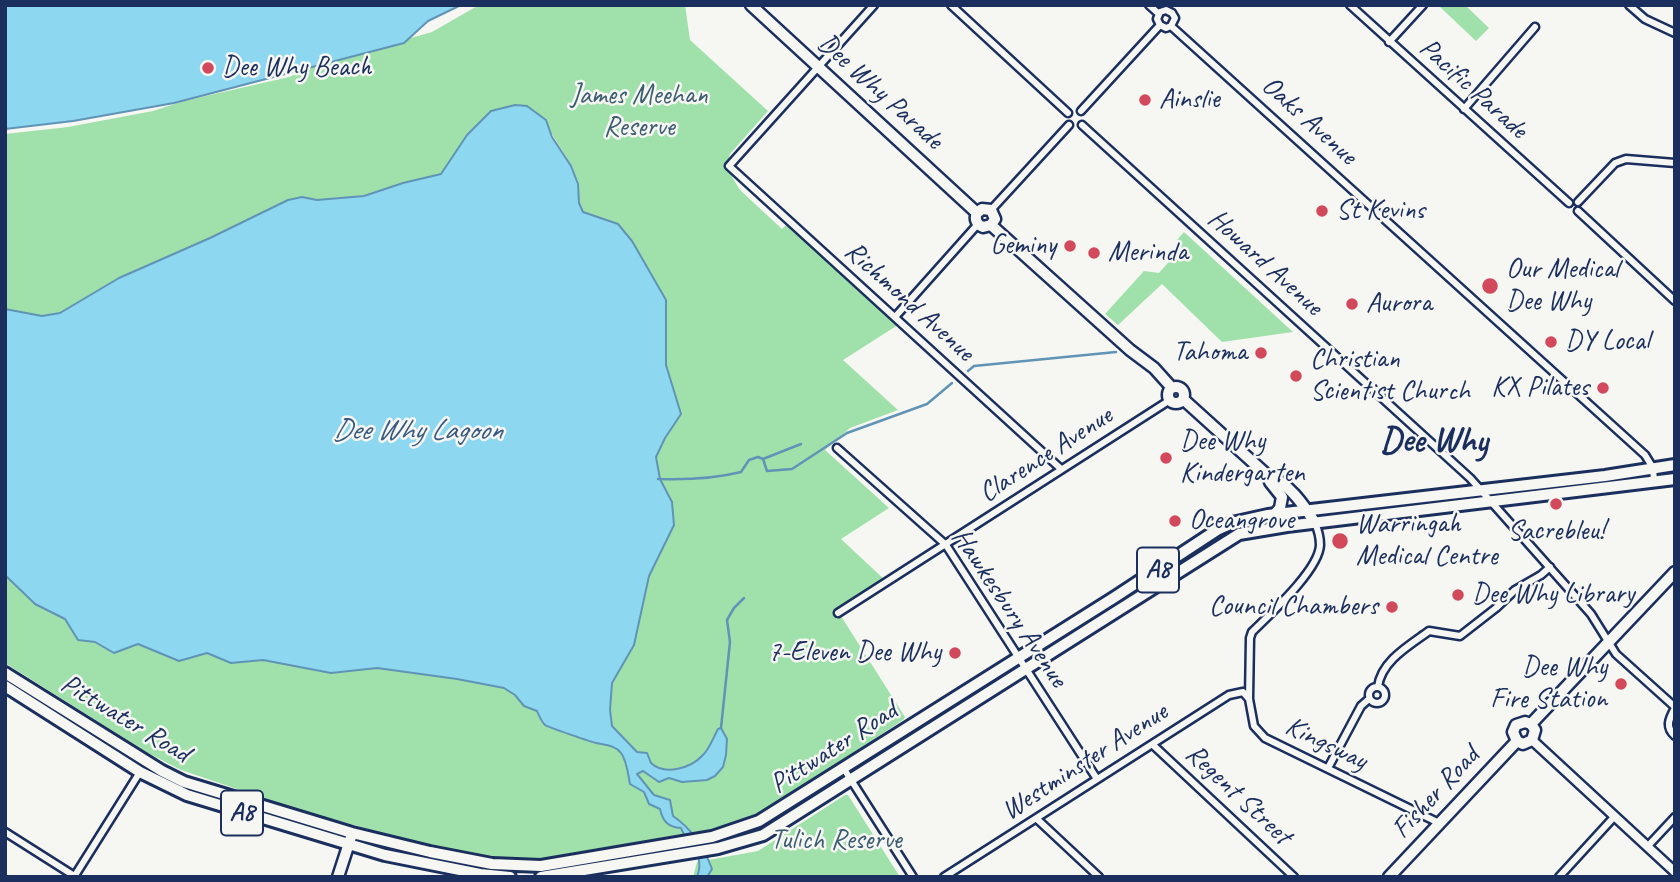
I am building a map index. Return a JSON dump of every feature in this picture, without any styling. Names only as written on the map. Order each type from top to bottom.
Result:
[{"type":"highway","name":"Pittwater Road","points":[[5,673],[184,782],[352,833],[455,857],[492,864],[525,866],[568,862],[712,837],[759,821],[1217,530],[1244,520],[1675,465]]},
{"type":"highway","name":"Pittwater Road","points":[[541,877],[718,848],[742,843],[770,831],[1232,537],[1259,530],[1675,478]]},
{"type":"highway","name":"Pittwater Road","points":[[5,686],[140,772],[187,795],[348,845],[454,869],[510,877]]},
{"type":"main road","name":"Dee Why Parade","points":[[751,5],[977,213]]},
{"type":"main road","points":[[985,208],[991,210],[995,216],[992,225],[978,225],[977,213],[985,208]]},
{"type":"main road","points":[[992,225],[1154,368],[1172,388],[1182,390],[1183,399]]},
{"type":"main road","points":[[1172,388],[1169,392],[1170,400],[1177,403],[1183,399]]},
{"type":"main road","points":[[1183,399],[1267,475],[1282,497],[1281,505],[1275,514]]},
{"type":"main road","points":[[1267,475],[1275,478],[1307,510],[1315,523]]},
{"type":"main road","points":[[1531,724],[1675,572]]},
{"type":"main road","points":[[1525,722],[1531,724],[1535,730],[1532,740],[1527,743],[1517,741],[1513,732],[1516,725],[1525,722]]},
{"type":"main road","name":"Fisher Road","points":[[1389,877],[1517,741]]},
{"type":"main road","points":[[338,877],[352,833]]},
{"type":"street","points":[[818,67],[874,5]]},
{"type":"street","points":[[951,5],[1068,113]]},
{"type":"street","points":[[1149,5],[1159,14]]},
{"type":"street","points":[[1172,13],[1178,5]]},
{"type":"street","name":"Pacific Parade","points":[[1350,5],[1569,203]]},
{"type":"street","points":[[1389,41],[1423,5]]},
{"type":"street","points":[[1630,5],[1645,19],[1675,33]]},
{"type":"street","points":[[1166,10],[1172,13],[1175,18],[1171,26],[1160,26],[1157,20],[1159,14],[1166,10]]},
{"type":"street","points":[[1081,111],[1160,26]]},
{"type":"street","name":"Oaks Avenue","points":[[1171,26],[1645,455],[1653,468]]},
{"type":"street","points":[[1464,110],[1535,27]]},
{"type":"street","name":"Richmond Avenue","points":[[818,67],[729,166],[1061,469]]},
{"type":"street","points":[[1076,109],[1081,111],[1084,117],[1082,125],[1075,128],[1069,125],[1066,119],[1068,113],[1076,109]]},
{"type":"street","points":[[991,210],[1069,125]]},
{"type":"street","name":"Howard Avenue","points":[[1082,125],[1482,490],[1591,614],[1616,654],[1675,707]]},
{"type":"street","points":[[1675,163],[1626,159],[1615,163],[1578,202],[1569,203],[1568,208],[1570,211],[1578,211],[1675,301]]},
{"type":"street","points":[[1578,202],[1578,211]]},
{"type":"street","points":[[895,317],[978,225]]},
{"type":"street","name":"Clarence Avenue","points":[[838,612],[1170,400]]},
{"type":"street","name":"Hawkesbury Avenue","points":[[837,448],[946,545],[1097,779]]},
{"type":"street","points":[[1653,468],[1654,481]]},
{"type":"street","name":"Kingsway","points":[[1315,523],[1319,553],[1294,591],[1252,632],[1250,638],[1249,699],[1254,726],[1260,734],[1439,823]]},
{"type":"street","points":[[1378,688],[1390,662],[1429,631],[1460,636],[1515,590],[1550,567]]},
{"type":"street","points":[[1328,768],[1361,706],[1369,699],[1371,690],[1378,688]]},
{"type":"street","points":[[1369,699],[1375,703],[1383,701],[1385,694],[1378,688]]},
{"type":"street","name":"Westminster Avenue","points":[[944,877],[1229,695],[1243,692],[1249,699]]},
{"type":"street","points":[[1675,707],[1668,723],[1670,732],[1675,736]]},
{"type":"street","points":[[1532,740],[1675,872]]},
{"type":"street","name":"Regent Street","points":[[1153,745],[1294,877]]},
{"type":"street","points":[[844,769],[913,877]]},
{"type":"street","points":[[5,832],[75,876],[140,772]]},
{"type":"street","points":[[1559,877],[1614,817]]},
{"type":"street","points":[[1647,847],[1675,817]]},
{"type":"street","points":[[1037,819],[1099,877]]},
{"type":"green space","name":"James Meehan Reserve","points":[[479,5],[685,5],[690,40],[768,111],[730,154],[726,167],[740,190],[782,229],[790,221],[901,323],[843,360],[898,410],[850,428],[825,450],[889,508],[841,539],[887,582],[839,613],[905,717],[757,816],[720,828],[691,833],[673,816],[670,800],[654,795],[638,776],[641,770],[656,780],[669,778],[687,782],[711,779],[725,755],[726,742],[721,728],[700,758],[680,768],[666,770],[654,766],[646,752],[637,752],[612,726],[612,683],[634,645],[649,576],[673,520],[672,502],[660,479],[656,457],[681,414],[666,365],[666,301],[583,212],[572,169],[546,120],[467,135],[441,174],[364,196],[317,200],[302,197],[263,212],[119,278],[60,313],[42,316],[5,309],[5,134],[68,127],[153,111],[184,101],[289,77],[326,62],[432,32]]},
{"type":"green space","points":[[1465,5],[1489,28],[1476,41],[1439,6]]},
{"type":"green space","points":[[1184,232],[1293,332],[1222,342],[1162,284],[1118,325],[1105,314],[1144,271],[1159,273],[1181,248],[1177,240]]},
{"type":"green space","points":[[5,575],[35,604],[65,619],[78,640],[95,642],[114,653],[138,644],[179,661],[207,653],[231,663],[263,660],[331,673],[377,668],[504,688],[515,695],[524,706],[537,711],[545,725],[619,750],[625,760],[630,784],[644,792],[649,804],[660,809],[667,823],[681,828],[683,834],[548,858],[479,856],[325,819],[181,770],[148,753],[5,663]]},
{"type":"green space","name":"Tulich Reserve","points":[[848,795],[900,877],[693,877],[697,862],[758,851]]},
{"type":"water","points":[[5,5],[461,5],[428,21],[404,43],[174,103],[73,121],[5,129]]},
{"type":"water","name":"Dee Why Lagoon","points":[[515,105],[527,106],[546,120],[552,137],[571,166],[578,184],[579,203],[583,212],[618,224],[632,241],[666,300],[666,365],[681,414],[656,457],[660,479],[672,502],[674,525],[649,576],[634,645],[612,683],[610,710],[612,726],[637,752],[647,753],[651,763],[663,769],[678,769],[698,760],[721,728],[727,739],[726,755],[723,767],[715,776],[707,780],[682,782],[669,778],[659,782],[643,771],[637,774],[654,795],[670,800],[673,816],[697,839],[712,869],[707,877],[697,877],[698,856],[681,828],[667,823],[660,809],[649,804],[644,792],[630,784],[625,760],[619,750],[545,725],[537,711],[524,706],[515,695],[504,688],[377,668],[331,673],[263,660],[231,663],[207,653],[179,661],[138,644],[114,653],[95,642],[78,640],[65,619],[35,604],[5,575],[5,309],[42,316],[60,313],[119,278],[288,200],[302,197],[317,200],[364,196],[441,174],[467,135],[491,111]]},
{"type":"waterway","points":[[968,371],[974,366],[1116,352]]},
{"type":"waterway","points":[[658,479],[700,478],[741,472],[749,460],[758,457],[763,459],[767,471],[792,469],[847,433],[927,404],[952,383]]},
{"type":"waterway","points":[[763,459],[801,444]]},
{"type":"waterway","points":[[721,728],[730,642],[727,620],[744,598]]},
{"type":"place","name":"Dee Why Beach","points":[[208,68]]},
{"type":"place","name":"Ainslie","points":[[1145,100]]},
{"type":"place","name":"St Kevins","points":[[1322,211]]},
{"type":"place","name":"Geminy","points":[[1070,246]]},
{"type":"place","name":"Merinda","points":[[1094,253]]},
{"type":"place","name":"Our Medical Dee Why","points":[[1490,286]]},
{"type":"place","name":"Aurora","points":[[1352,304]]},
{"type":"place","name":"DY Local","points":[[1551,342]]},
{"type":"place","name":"Tahoma","points":[[1261,353]]},
{"type":"place","name":"Christian Scientist Church","points":[[1296,376]]},
{"type":"place","name":"KX Pilates","points":[[1603,388]]},
{"type":"place","name":"Dee Why Kindergarten","points":[[1166,458]]},
{"type":"place","name":"Sacrebleu!","points":[[1556,504]]},
{"type":"place","name":"Oceangrove","points":[[1175,521]]},
{"type":"place","name":"Warringah Medical Centre","points":[[1340,541]]},
{"type":"place","name":"Dee Why Library","points":[[1458,595]]},
{"type":"place","name":"Council Chambers","points":[[1392,607]]},
{"type":"place","name":"7-Eleven Dee Why","points":[[955,653]]},
{"type":"place","name":"Dee Why Fire Station","points":[[1621,684]]},
{"type":"district","name":"Dee Why","points":[[1434,442]]}]
